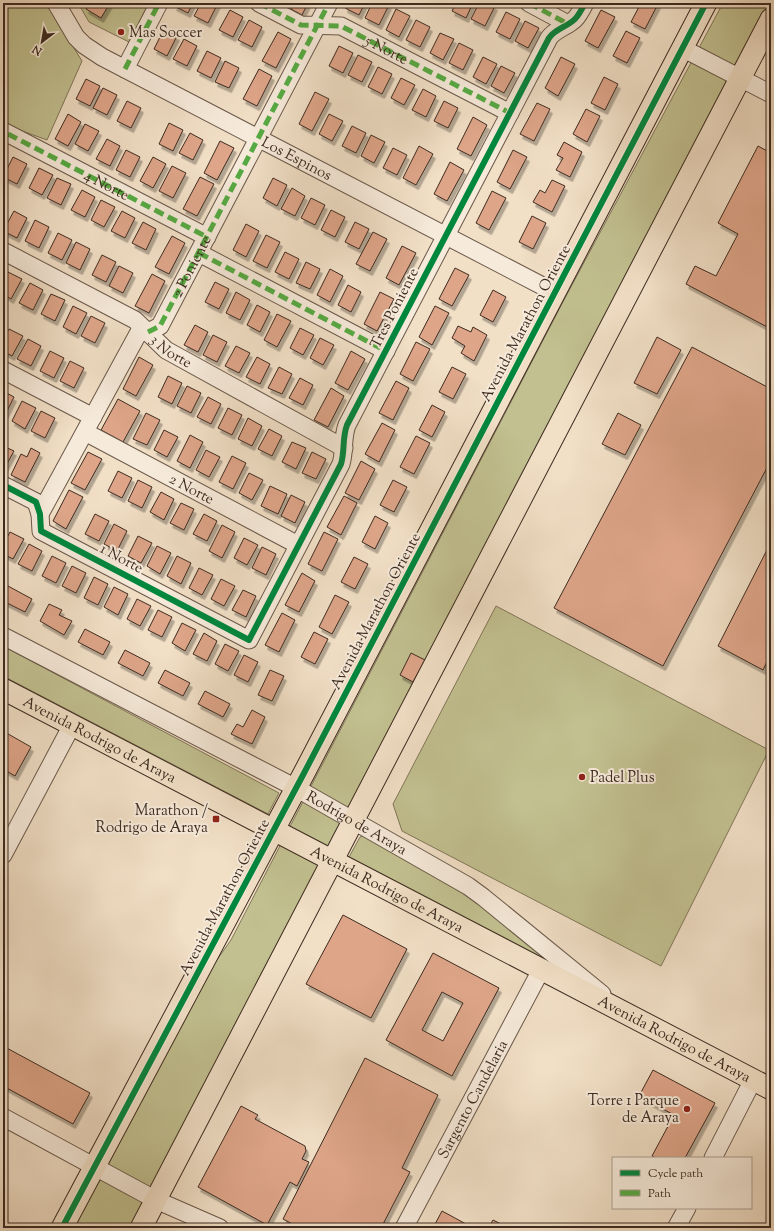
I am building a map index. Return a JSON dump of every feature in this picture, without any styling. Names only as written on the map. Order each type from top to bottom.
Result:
[{"type":"main road","name":"Avenida Marathon Oriente","points":[[62,1228],[274,831],[706,3]]},
{"type":"main road","points":[[141,1228],[771,19]]},
{"type":"main road","name":"Avenida Rodrigo de Araya","points":[[3,689],[762,1085]]},
{"type":"street","name":"Los Espinos","points":[[56,3],[73,32],[84,45],[102,57],[556,293]]},
{"type":"street","points":[[124,68],[159,3]]},
{"type":"street","name":"5 Norte","points":[[259,3],[301,25],[341,26],[510,113]]},
{"type":"street","name":"2 Poniente","points":[[40,514],[139,332],[148,332],[160,326],[329,3]]},
{"type":"street","points":[[529,3],[568,24]]},
{"type":"street","name":"Tres Poniente","points":[[249,640],[341,464],[344,448],[344,433],[347,425],[549,38],[554,32],[568,24],[577,16],[585,3]]},
{"type":"street","points":[[682,48],[771,94]]},
{"type":"street","name":"4 Norte","points":[[5,133],[207,237]]},
{"type":"street","name":"3 Norte","points":[[3,251],[135,320],[166,350],[344,448]]},
{"type":"street","points":[[199,253],[386,351]]},
{"type":"street","name":"2 Norte","points":[[3,370],[89,425],[298,545]]},
{"type":"street","name":"1 Norte","points":[[3,485],[36,502],[40,514],[41,530],[249,640]]},
{"type":"street","name":"Rodrigo de Araya","points":[[3,636],[296,788],[468,886],[623,1012]]},
{"type":"street","points":[[3,855],[72,725]]},
{"type":"street","name":"Sargento Candelaria","points":[[404,1228],[541,970]]},
{"type":"street","points":[[714,1157],[762,1085]]},
{"type":"street","points":[[3,1117],[156,1200],[220,1228]]},
{"type":"street","points":[[676,1228],[686,1209]]},
{"type":"shaded area","points":[[3,3],[46,3],[82,61],[47,140],[3,124]]},
{"type":"shaded area","name":"Mas Soccer","points":[[78,3],[149,3],[129,42],[89,22]]},
{"type":"shaded area","points":[[723,3],[771,3],[771,7],[354,806],[137,1228],[71,1228],[202,981],[231,940],[565,298]]},
{"type":"shaded area","name":"Padel Plus","points":[[496,606],[769,750],[661,966],[402,831],[393,804]]},
{"type":"shaded area","points":[[3,646],[279,793],[268,814],[3,676]]},
{"type":"shaded area","points":[[364,836],[476,901],[549,957],[545,964],[350,863],[349,857],[360,837]]},
{"type":"building","points":[[89,3],[110,3],[101,18],[86,9]]},
{"type":"building","points":[[176,3],[193,3],[188,13],[174,6]]},
{"type":"building","points":[[201,3],[218,3],[208,23],[194,16]]},
{"type":"building","points":[[287,3],[308,3],[302,15],[291,9],[292,6]]},
{"type":"building","points":[[347,3],[365,3],[359,15],[345,8]]},
{"type":"building","points":[[372,3],[385,3],[389,5],[379,25],[365,18]]},
{"type":"building","points":[[456,3],[473,3],[466,18],[452,11]]},
{"type":"building","points":[[479,3],[489,3],[495,6],[485,26],[471,19]]},
{"type":"building","points":[[641,3],[658,4],[645,29],[631,22]]},
{"type":"building","points":[[396,9],[410,16],[399,37],[386,30]]},
{"type":"building","points":[[230,10],[243,17],[233,37],[219,30]]},
{"type":"building","points":[[601,10],[615,17],[598,48],[585,41]]},
{"type":"building","points":[[506,12],[520,19],[510,39],[496,32]]},
{"type":"building","points":[[249,20],[262,27],[252,47],[238,40]]},
{"type":"building","points":[[416,20],[430,27],[420,47],[406,40]]},
{"type":"building","points":[[525,21],[539,28],[528,48],[515,41]]},
{"type":"building","points":[[164,29],[177,36],[167,56],[154,49]]},
{"type":"building","points":[[626,31],[640,38],[627,63],[613,56]]},
{"type":"building","points":[[278,32],[291,39],[276,68],[262,61]]},
{"type":"building","points":[[440,33],[454,39],[443,60],[430,53]]},
{"type":"building","points":[[184,39],[197,46],[187,66],[173,59]]},
{"type":"building","points":[[459,43],[473,50],[463,70],[449,63]]},
{"type":"building","points":[[339,46],[353,53],[343,73],[329,66]]},
{"type":"building","points":[[207,51],[221,58],[211,78],[197,71]]},
{"type":"building","points":[[358,55],[372,62],[362,82],[348,75]]},
{"type":"building","points":[[483,57],[497,64],[486,84],[473,77]]},
{"type":"building","points":[[561,57],[575,64],[558,96],[545,88]]},
{"type":"building","points":[[225,61],[239,68],[229,88],[215,82]]},
{"type":"building","points":[[501,66],[515,73],[504,93],[491,86]]},
{"type":"building","points":[[378,67],[392,74],[382,94],[368,87]]},
{"type":"building","points":[[259,69],[272,76],[257,106],[243,99]]},
{"type":"building","points":[[604,77],[618,84],[605,110],[591,103]]},
{"type":"building","points":[[401,78],[415,85],[404,105],[391,98]]},
{"type":"building","points":[[86,79],[100,86],[90,106],[76,99]]},
{"type":"building","points":[[103,88],[117,95],[107,115],[93,108]]},
{"type":"building","points":[[423,89],[436,96],[426,117],[412,110]]},
{"type":"building","points":[[315,92],[329,99],[312,131],[299,124]]},
{"type":"building","points":[[127,101],[141,108],[131,128],[117,121]]},
{"type":"building","points":[[444,101],[458,108],[448,128],[434,121]]},
{"type":"building","points":[[537,103],[550,109],[534,141],[520,134]]},
{"type":"building","points":[[586,109],[600,116],[587,142],[573,134]]},
{"type":"building","points":[[68,114],[81,122],[68,146],[55,139]]},
{"type":"building","points":[[329,114],[343,121],[332,141],[319,134]]},
{"type":"building","points":[[473,117],[487,125],[471,156],[457,149]]},
{"type":"building","points":[[169,123],[183,130],[173,151],[159,144]]},
{"type":"building","points":[[85,124],[99,131],[88,151],[75,144]]},
{"type":"building","points":[[352,126],[366,133],[356,153],[342,146]]},
{"type":"building","points":[[190,133],[203,140],[193,160],[179,153]]},
{"type":"building","points":[[371,135],[385,142],[374,163],[361,156]]},
{"type":"building","points":[[107,139],[120,146],[110,166],[96,159]]},
{"type":"building","points":[[220,141],[234,148],[217,180],[204,173]]},
{"type":"building","points":[[564,142],[582,152],[570,177],[556,170],[563,158],[557,155]]},
{"type":"building","points":[[419,146],[433,154],[416,185],[403,178]]},
{"type":"building","points":[[758,146],[771,153],[771,329],[686,284],[695,266],[716,276],[738,234],[718,223]]},
{"type":"building","points":[[393,148],[407,155],[397,175],[383,168]]},
{"type":"building","points":[[126,150],[140,157],[130,177],[116,170]]},
{"type":"building","points":[[513,150],[527,157],[510,189],[497,182]]},
{"type":"building","points":[[13,157],[27,164],[17,184],[3,177]]},
{"type":"building","points":[[153,157],[166,164],[153,188],[140,181]]},
{"type":"building","points":[[450,162],[464,170],[447,201],[434,194]]},
{"type":"building","points":[[172,166],[186,173],[173,198],[159,191]]},
{"type":"building","points":[[39,168],[53,175],[42,195],[29,188]]},
{"type":"building","points":[[200,177],[214,184],[197,216],[183,209]]},
{"type":"building","points":[[57,178],[71,184],[61,205],[47,198]]},
{"type":"building","points":[[273,178],[287,185],[277,206],[263,198]]},
{"type":"building","points":[[552,180],[565,186],[552,212],[533,202],[540,190],[545,193]]},
{"type":"building","points":[[292,188],[305,196],[295,216],[281,209]]},
{"type":"building","points":[[82,190],[95,197],[85,217],[71,210]]},
{"type":"building","points":[[492,191],[506,198],[489,230],[476,223]]},
{"type":"building","points":[[311,198],[325,205],[315,225],[301,218]]},
{"type":"building","points":[[101,200],[115,207],[104,227],[91,220]]},
{"type":"building","points":[[331,210],[345,217],[335,237],[321,230]]},
{"type":"building","points":[[14,211],[27,218],[17,238],[3,231]]},
{"type":"building","points":[[122,211],[135,218],[125,238],[111,231]]},
{"type":"building","points":[[532,216],[546,223],[533,249],[519,242]]},
{"type":"building","points":[[35,220],[49,227],[39,248],[25,241]]},
{"type":"building","points":[[143,222],[156,229],[146,250],[132,243]]},
{"type":"building","points":[[355,222],[369,229],[359,249],[345,242]]},
{"type":"building","points":[[246,224],[259,231],[246,257],[233,250]]},
{"type":"building","points":[[373,232],[387,239],[370,271],[356,264]]},
{"type":"building","points":[[58,233],[72,240],[62,260],[48,253]]},
{"type":"building","points":[[266,235],[280,242],[267,268],[253,261]]},
{"type":"building","points":[[172,236],[185,243],[169,274],[155,267]]},
{"type":"building","points":[[76,242],[90,249],[80,270],[66,263]]},
{"type":"building","points":[[402,246],[416,253],[399,285],[386,278]]},
{"type":"building","points":[[285,252],[299,259],[289,279],[275,272]]},
{"type":"building","points":[[102,255],[116,262],[106,282],[92,275]]},
{"type":"building","points":[[306,262],[320,269],[310,289],[296,283]]},
{"type":"building","points":[[119,266],[133,273],[123,293],[109,286]]},
{"type":"building","points":[[455,268],[469,275],[452,306],[439,299]]},
{"type":"building","points":[[330,269],[343,276],[330,302],[317,295]]},
{"type":"building","points":[[8,272],[22,279],[11,299],[3,294],[3,281]]},
{"type":"building","points":[[152,274],[165,281],[149,313],[135,306]]},
{"type":"building","points":[[215,282],[229,289],[219,309],[205,302]]},
{"type":"building","points":[[30,283],[43,290],[33,310],[19,303]]},
{"type":"building","points":[[348,285],[361,292],[351,312],[338,305]]},
{"type":"building","points":[[493,290],[506,297],[493,322],[480,315]]},
{"type":"building","points":[[236,292],[250,300],[240,320],[226,313]]},
{"type":"building","points":[[380,292],[394,299],[377,331],[364,324]]},
{"type":"building","points":[[51,294],[65,300],[55,321],[41,314]]},
{"type":"building","points":[[257,305],[270,312],[260,332],[247,325]]},
{"type":"building","points":[[73,306],[87,313],[76,334],[63,327]]},
{"type":"building","points":[[435,306],[449,313],[432,345],[419,337]]},
{"type":"building","points":[[277,314],[291,321],[277,347],[264,340]]},
{"type":"building","points":[[91,316],[105,323],[95,343],[81,336]]},
{"type":"building","points":[[195,325],[208,332],[198,352],[184,345]]},
{"type":"building","points":[[458,326],[471,332],[473,327],[487,335],[474,361],[461,353],[465,346],[452,338]]},
{"type":"building","points":[[300,328],[314,335],[303,355],[290,348]]},
{"type":"building","points":[[9,329],[23,336],[12,356],[3,351],[3,340]]},
{"type":"building","points":[[213,335],[227,342],[217,362],[203,355]]},
{"type":"building","points":[[657,337],[681,350],[657,394],[634,383]]},
{"type":"building","points":[[320,338],[334,345],[323,365],[310,358]]},
{"type":"building","points":[[28,339],[41,346],[31,366],[17,359]]},
{"type":"building","points":[[416,342],[430,349],[413,381],[400,374]]},
{"type":"building","points":[[236,346],[250,353],[239,373],[225,366]]},
{"type":"building","points":[[692,347],[771,389],[771,460],[663,666],[554,608]]},
{"type":"building","points":[[50,351],[64,358],[54,378],[40,371]]},
{"type":"building","points":[[351,351],[365,359],[348,390],[335,383]]},
{"type":"building","points":[[139,357],[153,365],[136,396],[123,389]]},
{"type":"building","points":[[257,357],[270,364],[260,384],[246,377]]},
{"type":"building","points":[[70,361],[84,368],[74,388],[60,381]]},
{"type":"building","points":[[279,367],[292,374],[282,394],[268,388]]},
{"type":"building","points":[[452,367],[466,374],[453,399],[439,392]]},
{"type":"building","points":[[168,376],[182,383],[172,404],[158,397]]},
{"type":"building","points":[[300,378],[313,385],[303,405],[289,398]]},
{"type":"building","points":[[396,381],[409,388],[393,420],[379,413]]},
{"type":"building","points":[[187,386],[201,393],[191,413],[177,406]]},
{"type":"building","points":[[331,388],[344,396],[328,427],[314,420]]},
{"type":"building","points":[[3,391],[14,397],[4,417],[3,417]]},
{"type":"building","points":[[208,397],[221,404],[211,424],[197,417]]},
{"type":"building","points":[[118,399],[140,411],[123,442],[101,430]]},
{"type":"building","points":[[22,401],[36,408],[25,429],[12,421]]},
{"type":"building","points":[[432,405],[445,412],[432,437],[419,430]]},
{"type":"building","points":[[228,408],[242,415],[232,435],[218,428]]},
{"type":"building","points":[[41,411],[55,418],[45,438],[31,431]]},
{"type":"building","points":[[146,413],[160,420],[147,445],[133,439]]},
{"type":"building","points":[[618,413],[641,425],[625,455],[602,444]]},
{"type":"building","points":[[248,418],[262,426],[252,446],[238,439]]},
{"type":"building","points":[[382,423],[395,430],[379,462],[365,454]]},
{"type":"building","points":[[269,429],[282,436],[272,456],[258,449]]},
{"type":"building","points":[[164,430],[178,437],[167,457],[154,450]]},
{"type":"building","points":[[190,435],[203,442],[190,468],[177,461]]},
{"type":"building","points":[[416,436],[430,443],[414,474],[400,467]]},
{"type":"building","points":[[292,442],[306,448],[296,469],[282,462]]},
{"type":"building","points":[[3,446],[14,451],[3,471]]},
{"type":"building","points":[[31,448],[40,453],[25,482],[11,475],[21,454],[27,457]]},
{"type":"building","points":[[206,450],[220,457],[209,477],[196,470]]},
{"type":"building","points":[[88,452],[102,459],[85,490],[71,483]]},
{"type":"building","points":[[312,452],[326,459],[316,479],[302,473]]},
{"type":"building","points":[[232,456],[246,463],[233,489],[219,482]]},
{"type":"building","points":[[361,461],[375,469],[359,500],[345,493]]},
{"type":"building","points":[[118,471],[132,478],[122,498],[108,491]]},
{"type":"building","points":[[249,473],[263,480],[252,500],[239,493]]},
{"type":"building","points":[[138,480],[152,487],[142,508],[128,501]]},
{"type":"building","points":[[393,480],[407,487],[394,512],[380,505]]},
{"type":"building","points":[[270,486],[287,494],[278,514],[261,506]]},
{"type":"building","points":[[69,490],[83,497],[66,529],[53,521]]},
{"type":"building","points":[[161,492],[174,499],[164,520],[150,512]]},
{"type":"building","points":[[291,495],[305,502],[295,523],[281,516]]},
{"type":"building","points":[[344,496],[357,503],[341,535],[327,527]]},
{"type":"building","points":[[181,503],[194,509],[184,530],[170,523]]},
{"type":"building","points":[[95,514],[109,521],[99,541],[85,534]]},
{"type":"building","points":[[204,514],[217,521],[207,541],[193,534]]},
{"type":"building","points":[[375,516],[388,523],[375,549],[362,542]]},
{"type":"building","points":[[114,524],[127,531],[117,551],[104,544]]},
{"type":"building","points":[[222,525],[235,532],[222,558],[209,551]]},
{"type":"building","points":[[10,532],[24,539],[13,559],[3,554],[3,545]]},
{"type":"building","points":[[324,532],[338,539],[322,571],[308,564]]},
{"type":"building","points":[[138,536],[152,543],[141,563],[128,556]]},
{"type":"building","points":[[244,538],[258,545],[247,565],[234,558]]},
{"type":"building","points":[[771,542],[771,653],[763,670],[718,646]]},
{"type":"building","points":[[29,544],[42,551],[32,571],[18,564]]},
{"type":"building","points":[[157,546],[171,553],[160,574],[147,566]]},
{"type":"building","points":[[262,547],[276,554],[266,575],[252,568]]},
{"type":"building","points":[[52,556],[66,563],[56,583],[42,576]]},
{"type":"building","points":[[177,556],[191,563],[181,584],[167,576]]},
{"type":"building","points":[[354,557],[368,564],[355,589],[341,582]]},
{"type":"building","points":[[72,566],[86,573],[76,593],[62,586]]},
{"type":"building","points":[[199,568],[213,575],[202,595],[189,588]]},
{"type":"building","points":[[302,573],[315,581],[299,612],[285,605]]},
{"type":"building","points":[[94,577],[108,584],[98,605],[84,598]]},
{"type":"building","points":[[221,579],[235,586],[224,606],[211,599]]},
{"type":"building","points":[[8,586],[32,599],[25,612],[3,601],[3,595]]},
{"type":"building","points":[[114,587],[128,594],[118,615],[104,607]]},
{"type":"building","points":[[243,590],[256,596],[246,617],[232,610]]},
{"type":"building","points":[[335,595],[349,602],[332,634],[319,627]]},
{"type":"building","points":[[137,599],[151,606],[140,626],[127,619]]},
{"type":"building","points":[[49,604],[62,610],[59,615],[72,621],[64,635],[40,621]]},
{"type":"building","points":[[158,610],[172,617],[162,637],[148,630]]},
{"type":"building","points":[[282,613],[295,620],[279,652],[265,645]]},
{"type":"building","points":[[182,623],[196,630],[185,651],[172,643]]},
{"type":"building","points":[[85,629],[110,642],[103,655],[78,642]]},
{"type":"building","points":[[314,632],[328,639],[315,664],[301,657]]},
{"type":"building","points":[[204,633],[217,641],[207,661],[193,654]]},
{"type":"building","points":[[225,644],[239,651],[228,671],[215,664]]},
{"type":"building","points":[[125,650],[150,663],[143,676],[118,663]]},
{"type":"building","points":[[411,653],[425,660],[413,682],[400,675]]},
{"type":"building","points":[[244,655],[258,662],[248,682],[234,675]]},
{"type":"building","points":[[165,670],[190,683],[183,696],[158,683]]},
{"type":"building","points":[[270,670],[284,676],[272,701],[258,695]]},
{"type":"building","points":[[205,691],[230,704],[223,717],[198,704]]},
{"type":"building","points":[[252,710],[265,717],[252,744],[231,734],[237,724],[243,727]]},
{"type":"building","points":[[3,731],[31,747],[15,776],[3,769]]},
{"type":"building","points":[[343,915],[407,949],[371,1018],[306,984]]},
{"type":"building","points":[[433,953],[499,988],[452,1076],[386,1040]],"holes":[[[442,992],[463,1003],[443,1041],[422,1030]]]},
{"type":"building","points":[[3,1046],[90,1093],[73,1124],[3,1086]]},
{"type":"building","points":[[365,1058],[438,1095],[402,1168],[410,1172],[381,1228],[300,1228],[283,1219]]},
{"type":"building","name":"Torre 1 Parque de Araya","points":[[653,1070],[715,1103],[686,1157],[652,1156],[674,1115],[639,1096]]},
{"type":"building","points":[[241,1106],[258,1115],[255,1119],[305,1146],[306,1151],[302,1159],[309,1162],[297,1186],[290,1182],[267,1225],[198,1187]]},
{"type":"building","points":[[442,1211],[466,1224],[464,1228],[433,1228]]},
{"type":"building","points":[[493,1220],[509,1228],[488,1228]]},
{"type":"marked path","points":[[125,69],[159,3]]},
{"type":"marked path","points":[[259,3],[301,25],[341,26],[510,113]]},
{"type":"marked path","points":[[148,332],[160,326],[329,3]]},
{"type":"marked path","points":[[529,3],[568,24]]},
{"type":"marked path","points":[[8,134],[207,237]]},
{"type":"marked path","points":[[199,253],[386,351]]},
{"type":"cycle path","points":[[3,485],[36,502],[40,514],[41,531],[249,640],[341,464],[347,425],[549,38],[554,32],[575,19],[585,3]]},
{"type":"cycle path","points":[[62,1228],[303,775],[706,3]]},
{"type":"place","name":"Mas Soccer","points":[[121,32]]},
{"type":"place","name":"Padel Plus","points":[[582,777]]},
{"type":"place","name":"Marathon / Rodrigo de Araya","points":[[216,819]]},
{"type":"place","name":"Torre 1 Parque de Araya","points":[[687,1109]]}]
